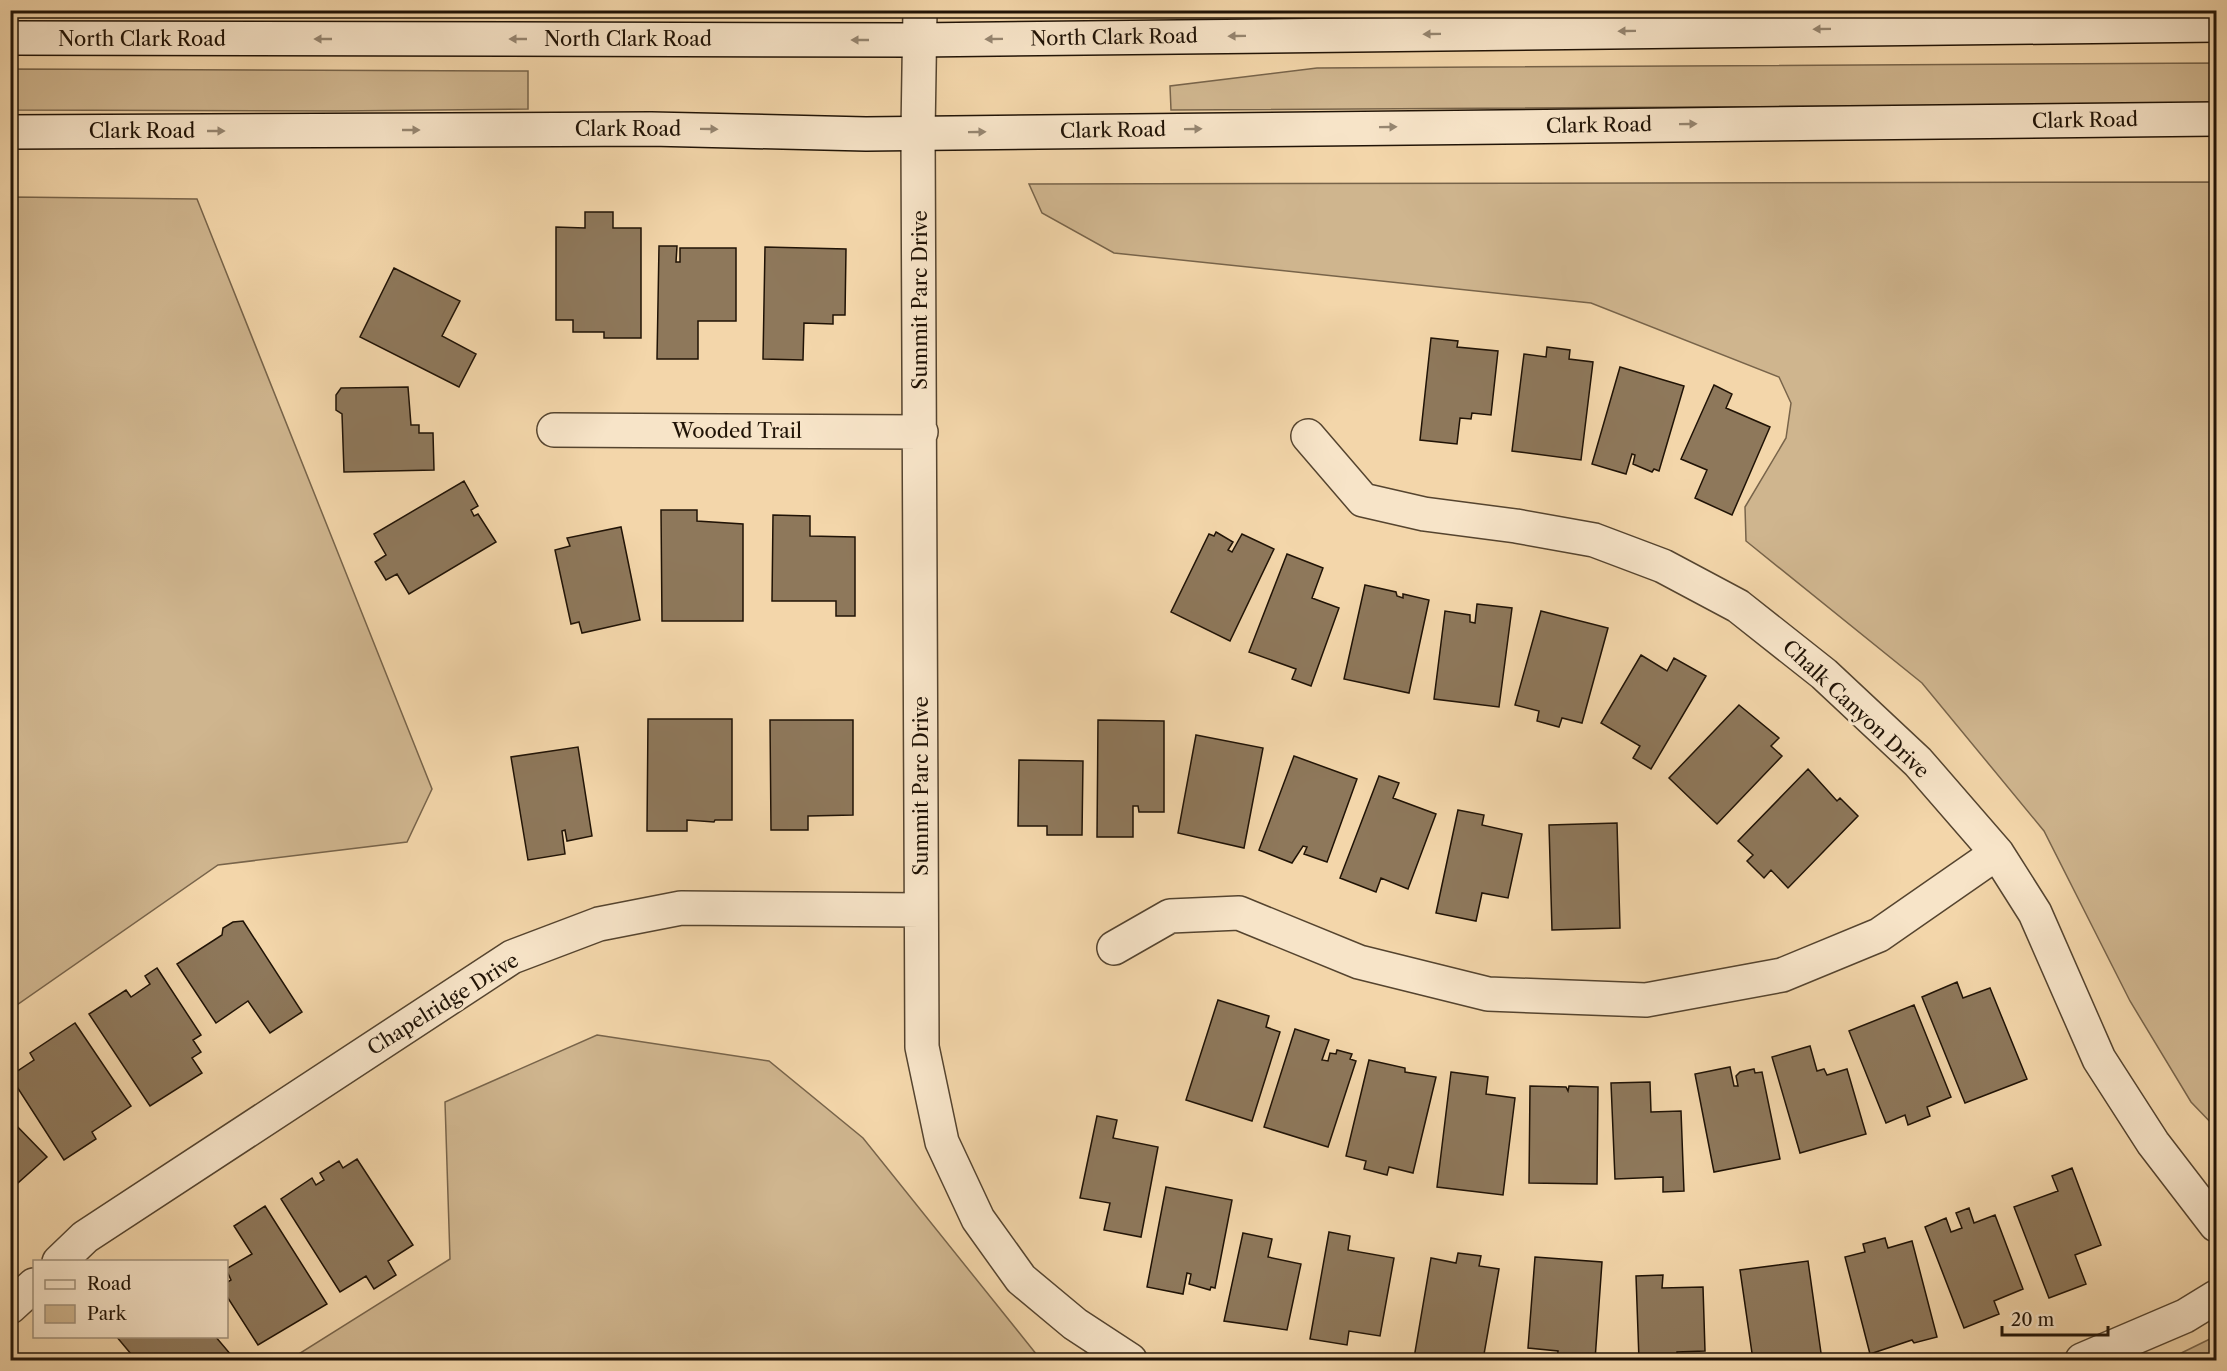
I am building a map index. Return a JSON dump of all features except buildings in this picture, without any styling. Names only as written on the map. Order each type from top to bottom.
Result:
[{"type":"street","name":"North Clark Road","points":[[10,39],[919,25],[2217,25]]},
{"type":"street","name":"Summit Parc Drive","points":[[919,25],[922,1047],[942,1142],[978,1219],[1021,1280],[1075,1324],[1131,1360]]},
{"type":"street","name":"Clark Road","points":[[10,132],[651,129],[866,135],[918,132],[2217,118]]},
{"type":"street","name":"Wooded Trail","points":[[554,429],[921,432]]},
{"type":"street","name":"Chalk Canyon Drive","points":[[1308,436],[1363,500],[1424,514],[1516,526],[1594,540],[1663,566],[1738,606],[1824,674],[1918,762],[1997,853],[2035,913],[2099,1059],[2153,1143],[2217,1225]]},
{"type":"street","points":[[1114,948],[1170,916],[1239,913],[1359,962],[1488,994],[1646,1000],[1782,975],[1879,935],[1997,853]]},
{"type":"street","name":"Chapelridge Drive","points":[[61,1260],[85,1237],[512,957],[599,924],[681,908],[921,910]]},
{"type":"street","points":[[10,1307],[33,1286]]},
{"type":"street","points":[[2082,1360],[2185,1316],[2217,1297]]},
{"type":"green space","points":[[2216,63],[2216,104],[1171,110],[1170,86],[1317,68]]},
{"type":"green space","points":[[11,69],[528,71],[528,109],[11,110]]},
{"type":"green space","points":[[2216,182],[2216,1128],[2191,1102],[2130,1001],[2044,831],[1922,683],[1746,541],[1745,507],[1786,438],[1791,403],[1779,377],[1591,303],[1114,253],[1042,213],[1029,184]]},
{"type":"green space","points":[[11,197],[197,199],[432,789],[407,842],[218,865],[11,1009]]},
{"type":"green space","points":[[597,1035],[769,1061],[863,1138],[1041,1360],[294,1360],[297,1355],[450,1259],[445,1102]]},
{"type":"green space","points":[[2216,1336],[2216,1360],[2167,1360]]}]
